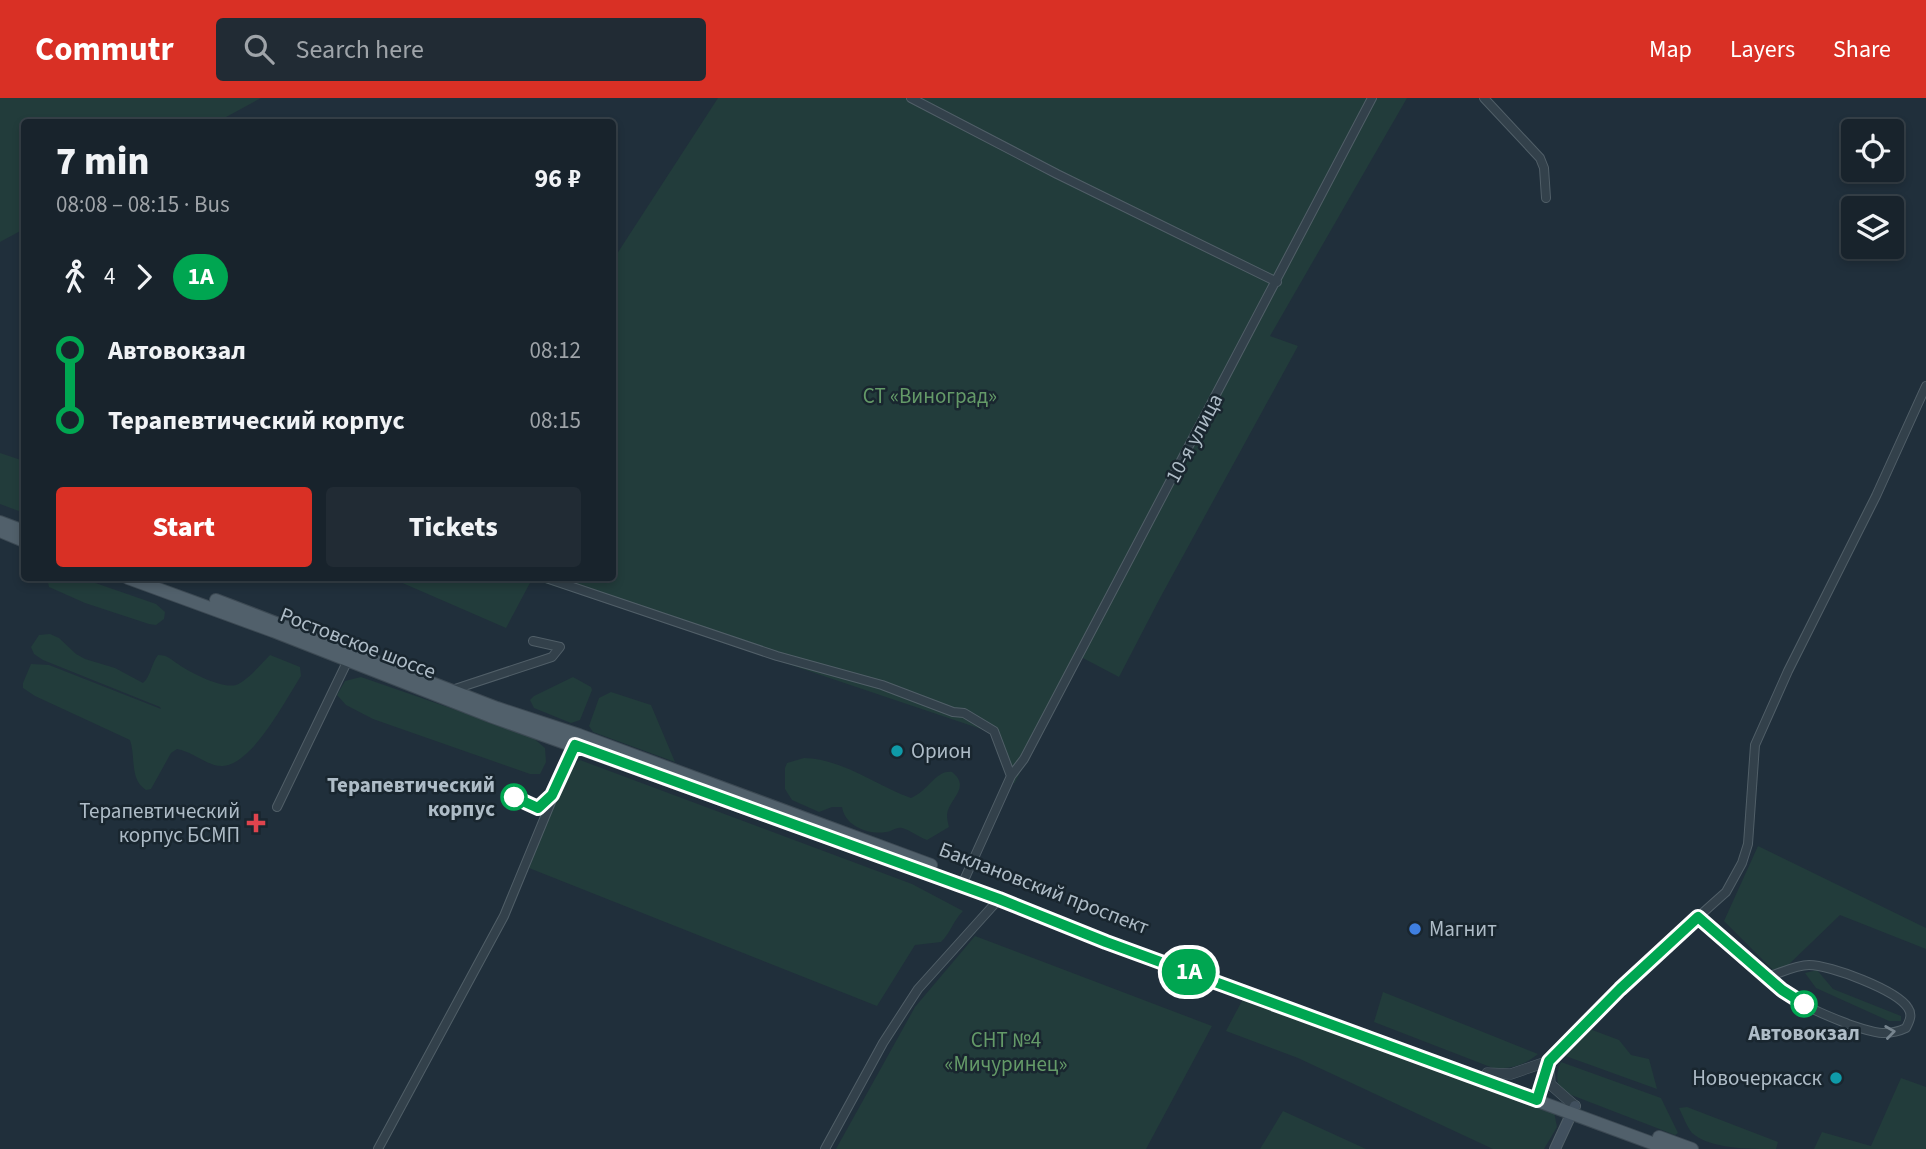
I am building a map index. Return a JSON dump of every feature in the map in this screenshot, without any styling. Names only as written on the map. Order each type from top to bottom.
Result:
[{"type":"main road","points":[[0,522],[21,530]]},
{"type":"main road","points":[[0,531],[21,540]]},
{"type":"main road","name":"Ростовское шоссе","points":[[136,581],[490,716],[577,740]]},
{"type":"main road","name":"Ростовское шоссе","points":[[161,581],[577,740]]},
{"type":"main road","name":"Баклановский проспект","points":[[577,740],[965,878],[1106,942],[1538,1096],[1668,1149]]},
{"type":"main road","name":"Баклановский проспект","points":[[577,740],[1487,1073],[1538,1096]]},
{"type":"main road","points":[[1555,1149],[1574,1110]]},
{"type":"main road","name":"Баклановский проспект","points":[[1574,1110],[1692,1149]]},
{"type":"street","points":[[911,98],[1057,174],[1277,282]]},
{"type":"street","name":"10-я улица","points":[[965,878],[1011,776],[1024,759],[1372,98]]},
{"type":"street","points":[[1484,98],[1539,158],[1544,167],[1546,198]]},
{"type":"street","points":[[1487,1073],[1511,1074],[1549,1061],[1620,989],[1726,892],[1742,863],[1748,844],[1755,745],[1926,386]]},
{"type":"street","points":[[555,581],[777,656],[882,685],[953,712],[964,713],[995,731],[1011,776]]},
{"type":"street","points":[[452,690],[552,657],[560,647],[533,641]]},
{"type":"street","points":[[277,807],[348,660]]},
{"type":"street","points":[[378,1149],[504,916],[577,740]]},
{"type":"street","points":[[825,1149],[918,989],[1002,896]]},
{"type":"street","points":[[1698,917],[1767,977],[1804,1004],[1883,1035],[1906,1028],[1911,1016],[1909,1008],[1900,1000],[1864,981],[1826,966],[1805,965],[1767,977]]},
{"type":"street","points":[[1538,1096],[1549,1061]]},
{"type":"street","points":[[1549,1061],[1550,1084],[1574,1110]]},
{"type":"green space","points":[[0,98],[261,98],[222,119],[21,119],[21,231],[0,242]]},
{"type":"green space","name":"СТ «Виноград»","points":[[718,98],[1407,98],[1270,336],[1298,346],[1119,677],[1081,657],[1014,784],[1003,767],[993,733],[538,581],[616,581],[616,255]]},
{"type":"green space","points":[[0,453],[21,460],[21,512],[0,504]]},
{"type":"green space","points":[[48,581],[90,581],[156,604],[165,612],[164,619],[156,625],[149,624],[85,603],[49,587]]},
{"type":"green space","name":"СТ «Виноград»","points":[[398,581],[531,581],[506,628]]},
{"type":"green space","points":[[50,634],[85,659],[115,668],[143,683],[158,655],[223,685],[241,683],[270,655],[300,667],[301,676],[268,729],[246,754],[234,763],[217,766],[177,749],[171,753],[151,789],[146,790],[135,774],[130,740],[35,696],[23,688],[23,683],[31,664],[49,665],[161,709],[160,707],[34,654],[31,647],[39,635]]},
{"type":"green space","points":[[361,677],[531,736],[545,748],[546,762],[540,774],[530,774],[373,719],[346,705],[337,695],[345,681]]},
{"type":"green space","points":[[573,677],[592,690],[580,720],[571,723],[534,708],[530,700],[534,696]]},
{"type":"green space","points":[[611,692],[651,705],[675,762],[593,732],[589,726],[599,698]]},
{"type":"green space","points":[[804,758],[818,759],[846,768],[911,798],[941,774],[952,772],[960,783],[948,809],[949,827],[927,840],[902,828],[888,832],[872,832],[852,824],[842,807],[832,807],[819,812],[792,800],[785,789],[785,768],[787,763]]},
{"type":"green space","points":[[580,760],[912,884],[963,911],[941,942],[915,945],[877,1006],[529,868],[566,771]]},
{"type":"green space","points":[[1758,846],[1926,928],[1926,949],[1840,915],[1784,969],[1773,970],[1724,921]]},
{"type":"green space","name":"СНТ №4 «Мичуринец»","points":[[975,936],[1212,1026],[1146,1149],[836,1149],[915,1007]]},
{"type":"green space","points":[[1817,970],[1833,989],[1901,1016],[1901,1021],[1889,1021],[1816,988],[1805,973]]},
{"type":"green space","points":[[1383,992],[1538,1054],[1517,1066],[1493,1068],[1374,1022]]},
{"type":"green space","points":[[1244,997],[1554,1112],[1557,1127],[1544,1149],[1493,1149],[1298,1058],[1226,1031]]},
{"type":"green space","points":[[1587,1028],[1619,1040],[1631,1055],[1649,1059],[1657,1089],[1560,1054]]},
{"type":"green space","points":[[1561,1062],[1661,1098],[1678,1133],[1675,1135],[1561,1091],[1557,1077]]},
{"type":"green space","points":[[1901,1078],[1926,1087],[1926,1149],[1814,1149],[1822,1132],[1871,1146]]},
{"type":"green space","points":[[1687,1107],[1778,1142],[1776,1149],[1731,1147],[1700,1138],[1692,1133],[1679,1108]]},
{"type":"green space","points":[[1283,1111],[1366,1149],[1260,1149]]},
{"type":"bus line","name":"1А","points":[[514,797],[538,808],[547,801],[575,745],[999,899],[1106,942],[1537,1100],[1549,1061],[1620,989],[1698,917],[1782,990],[1804,1004]]},
{"type":"place","name":"Орион","points":[[897,751]]},
{"type":"place","name":"Терапевтический корпус","points":[[514,797]]},
{"type":"place","name":"Терапевтический корпус БСМП","points":[[256,823]]},
{"type":"place","name":"Магнит","points":[[1415,929]]},
{"type":"place","name":"Автовокзал","points":[[1804,1004]]},
{"type":"place","name":"Новочеркасск","points":[[1836,1078]]}]
